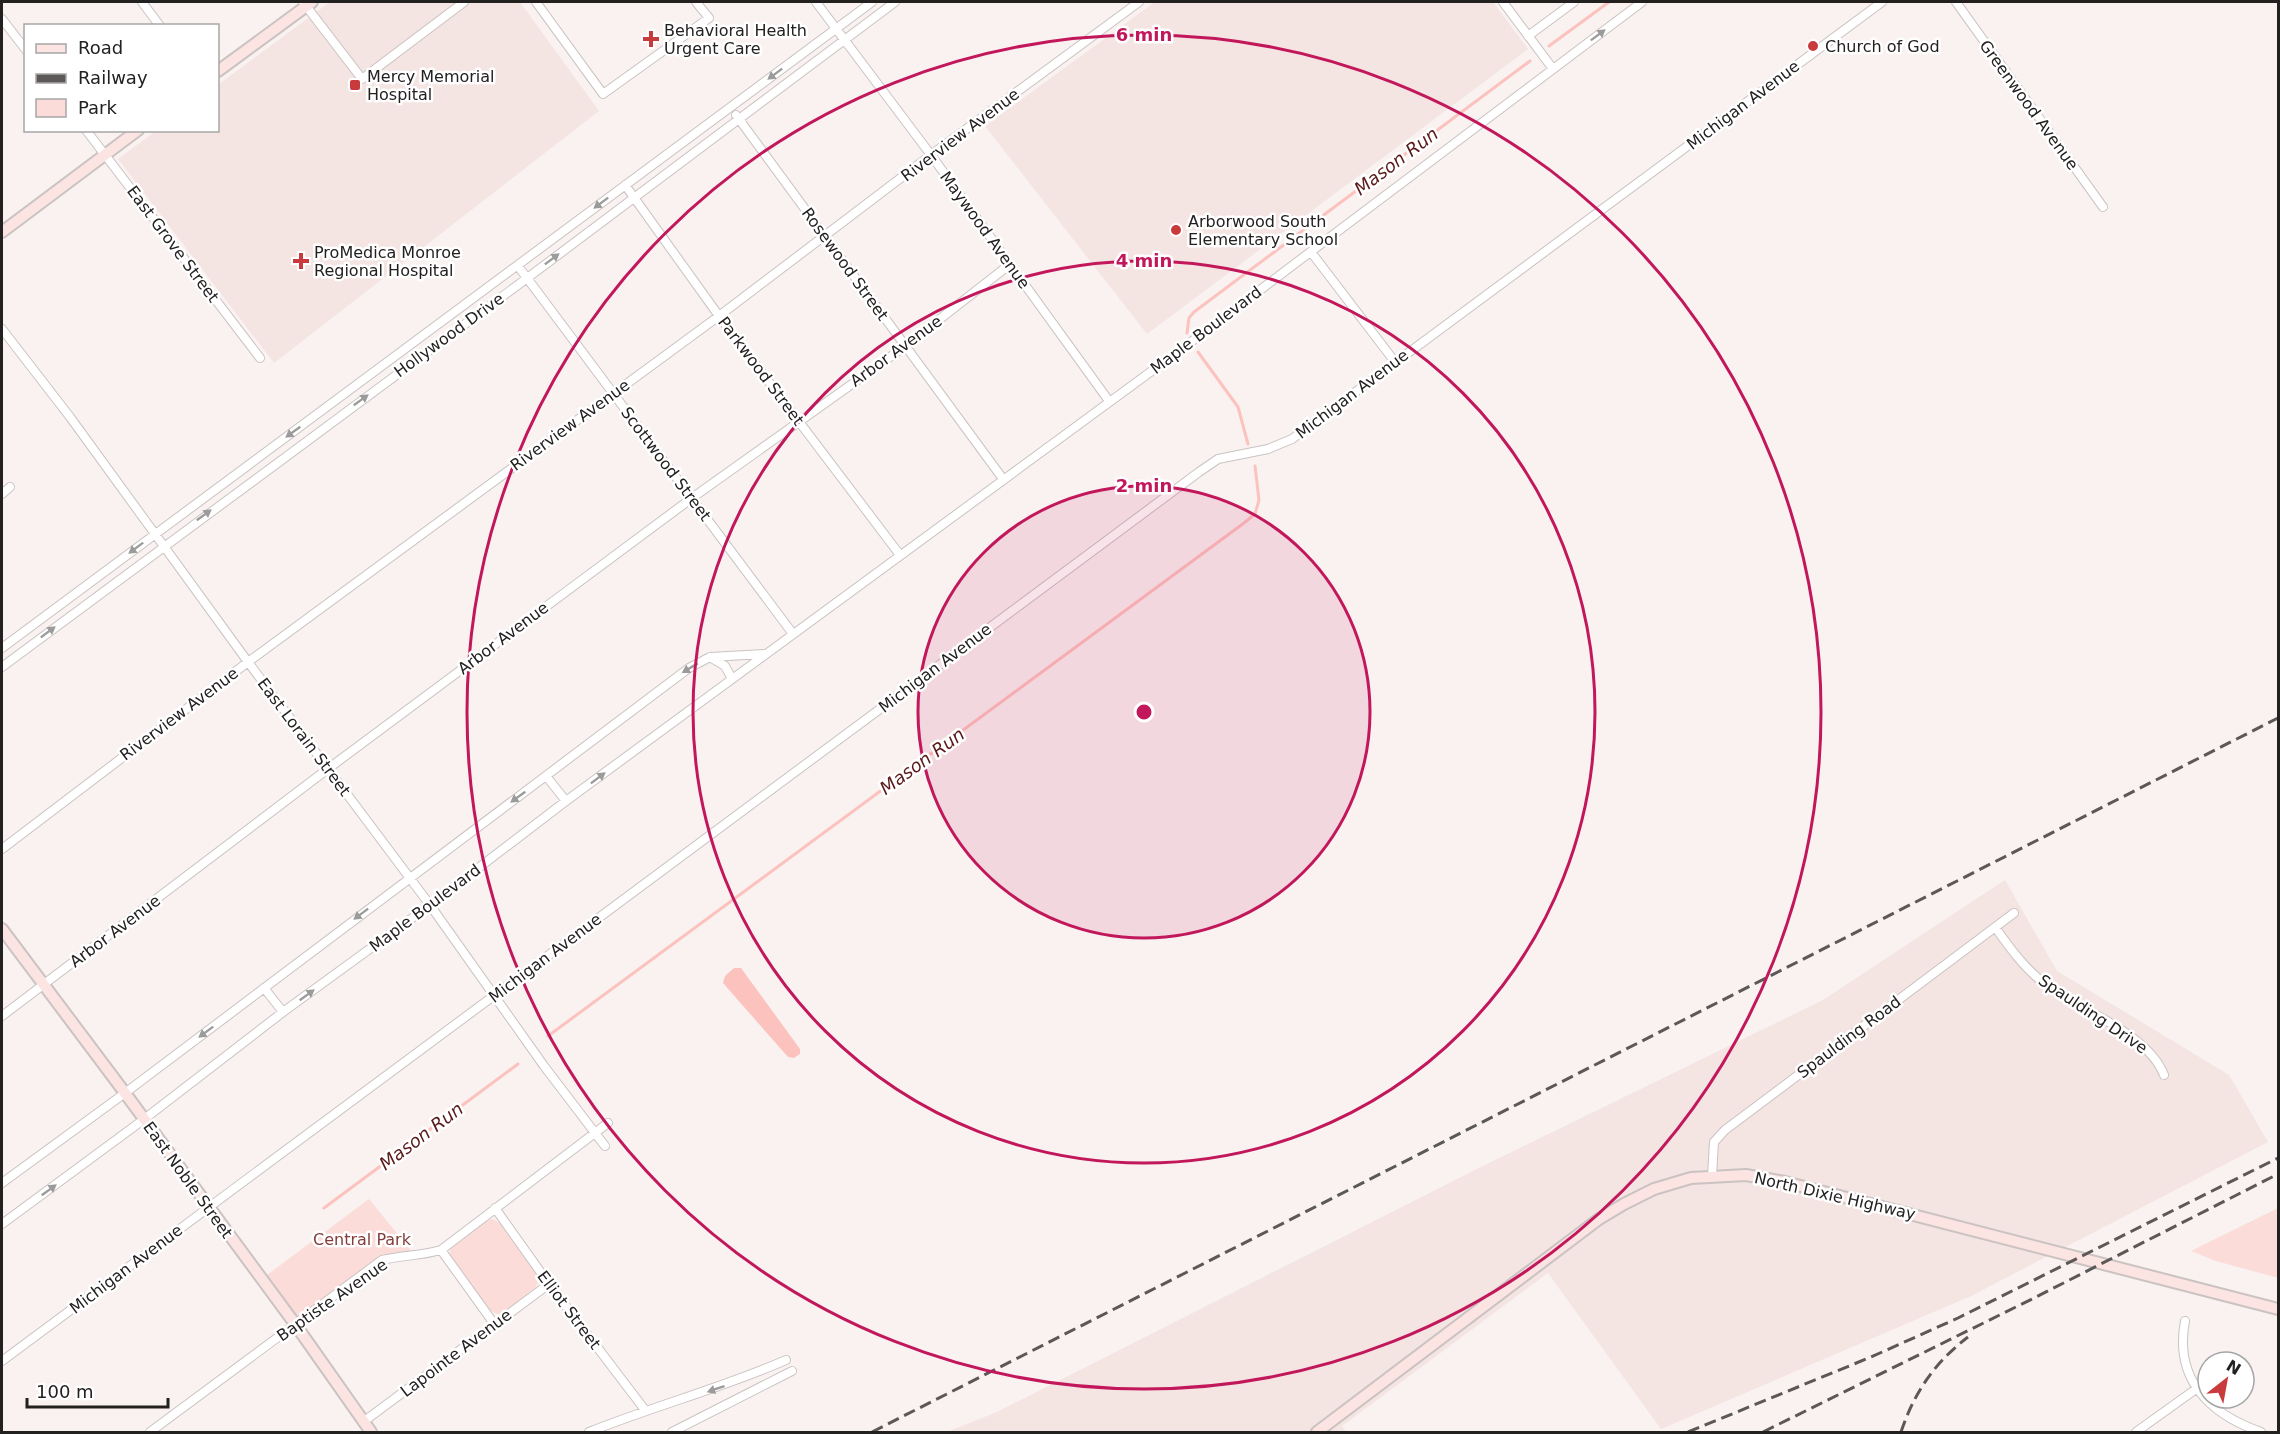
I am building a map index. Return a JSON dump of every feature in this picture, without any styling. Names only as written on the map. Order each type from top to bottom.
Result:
[{"type":"main road","points":[[219,70],[307,3]]},
{"type":"main road","points":[[2,232],[135,132]]},
{"type":"main road","name":"East Noble Street","points":[[2,929],[295,1324],[371,1432]]},
{"type":"main road","name":"North Dixie Highway","points":[[1317,1432],[1599,1219],[1654,1189],[1691,1178],[1746,1175],[1785,1182],[2278,1309]]},
{"type":"street","points":[[142,2],[158,24]]},
{"type":"street","points":[[307,3],[362,79],[464,2]]},
{"type":"street","points":[[536,2],[603,94],[709,18],[696,2]]},
{"type":"street","name":"Maywood Avenue","points":[[816,2],[931,155],[1109,401]]},
{"type":"street","name":"Hollywood Drive","points":[[2,648],[872,2]]},
{"type":"street","name":"Hollywood Drive","points":[[2,667],[896,2]]},
{"type":"street","name":"Riverview Avenue","points":[[2,849],[248,662],[719,316],[931,155],[1139,2]]},
{"type":"street","points":[[1503,2],[1553,69]]},
{"type":"street","points":[[1528,36],[1574,2]]},
{"type":"street","name":"Maple Boulevard","points":[[2,1224],[144,1120],[283,1012],[430,905],[566,801],[1311,252],[1642,2]]},
{"type":"street","name":"Michigan Avenue","points":[[2,1361],[1199,472],[1218,459],[1268,449],[1292,440],[1882,2]]},
{"type":"street","name":"Greenwood Avenue","points":[[1956,2],[2103,207]]},
{"type":"street","points":[[2,19],[24,47]]},
{"type":"street","name":"Rosewood Street","points":[[731,107],[904,347],[1003,479]]},
{"type":"street","name":"East Grove Street","points":[[88,132],[260,358]]},
{"type":"street","name":"Parkwood Street","points":[[625,185],[719,316],[900,555]]},
{"type":"street","points":[[1311,252],[1395,362]]},
{"type":"street","name":"Arbor Avenue","points":[[2,1016],[329,768],[692,498],[904,347],[1010,265]]},
{"type":"street","name":"Scottwood Street","points":[[518,266],[793,634]]},
{"type":"street","name":"East Lorain Street","points":[[2,329],[70,417],[605,1146]]},
{"type":"street","points":[[2,494],[10,487]]},
{"type":"street","name":"Maple Boulevard","points":[[2,1183],[689,668],[710,657],[767,654]]},
{"type":"street","points":[[710,657],[724,666],[732,679]]},
{"type":"street","points":[[546,776],[566,801]]},
{"type":"street","name":"Spaulding Road","points":[[1712,1176],[1714,1142],[1725,1130],[2014,913]]},
{"type":"street","name":"Spaulding Drive","points":[[1995,927],[2034,976],[2138,1041],[2157,1060],[2164,1075]]},
{"type":"street","points":[[264,988],[283,1012]]},
{"type":"street","name":"Baptiste Avenue","points":[[150,1432],[382,1260],[400,1256],[422,1256],[441,1250],[608,1123]]},
{"type":"street","name":"Elliot Street","points":[[495,1209],[645,1410]]},
{"type":"street","points":[[441,1250],[495,1325]]},
{"type":"street","name":"Lapointe Avenue","points":[[363,1422],[549,1284]]},
{"type":"street","points":[[2136,1432],[2196,1389],[2184,1348],[2182,1334],[2185,1321]]},
{"type":"street","points":[[589,1432],[645,1410],[709,1391],[786,1360]]},
{"type":"street","points":[[770,1367],[776,1379]]},
{"type":"street","points":[[672,1432],[792,1371]]},
{"type":"street","points":[[2220,1410],[2230,1419],[2261,1432]]},
{"type":"shaded area","name":"ProMedica Monroe Regional Hospital","points":[[330,2],[520,2],[599,111],[274,363],[118,159],[155,132],[219,132],[219,84]]},
{"type":"shaded area","name":"Arborwood South Elementary School","points":[[1155,2],[1493,2],[1528,49],[1147,334],[985,126]]},
{"type":"shaded area","points":[[2005,880],[2057,971],[2229,1075],[2268,1142],[1971,1296],[1661,1429],[1548,1273],[1342,1426],[1346,1432],[947,1432],[997,1412],[1479,1168],[1823,1000]]},
{"type":"shaded area","points":[[734,968],[741,968],[800,1049],[800,1054],[794,1058],[788,1057],[723,983],[725,976]]},
{"type":"green space","name":"Central Park","points":[[369,1199],[413,1253],[367,1268],[298,1317],[289,1314],[263,1278]]},
{"type":"green space","points":[[2278,1208],[2278,1278],[2216,1261],[2191,1251]]},
{"type":"green space","points":[[493,1219],[504,1226],[539,1275],[540,1280],[535,1288],[503,1313],[497,1314],[488,1309],[451,1258],[450,1253],[454,1244],[464,1235]]},
{"type":"waterway","name":"Mason Run","points":[[1549,46],[1609,2]]},
{"type":"waterway","name":"Mason Run","points":[[1187,333],[1189,318],[1194,312],[1530,61]]},
{"type":"waterway","name":"Mason Run","points":[[1198,352],[1238,407],[1248,444]]},
{"type":"waterway","name":"Mason Run","points":[[548,1036],[1244,523],[1255,514],[1259,500],[1255,466]]},
{"type":"waterway","name":"Mason Run","points":[[324,1208],[518,1064]]},
{"type":"railway","points":[[872,1432],[2278,718]]},
{"type":"railway","points":[[1688,1432],[1871,1357],[1958,1318],[2278,1158]]},
{"type":"railway","points":[[1763,1432],[2278,1174]]},
{"type":"railway","points":[[1901,1432],[1912,1404],[1935,1368],[1968,1337]]},
{"type":"place","name":"Behavioral Health Urgent Care","points":[[651,39]]},
{"type":"place","name":"Church of God","points":[[1813,46]]},
{"type":"place","name":"Mercy Memorial Hospital","points":[[355,85]]},
{"type":"place","name":"Arborwood South Elementary School","points":[[1176,230]]},
{"type":"place","name":"ProMedica Monroe Regional Hospital","points":[[301,261]]}]
